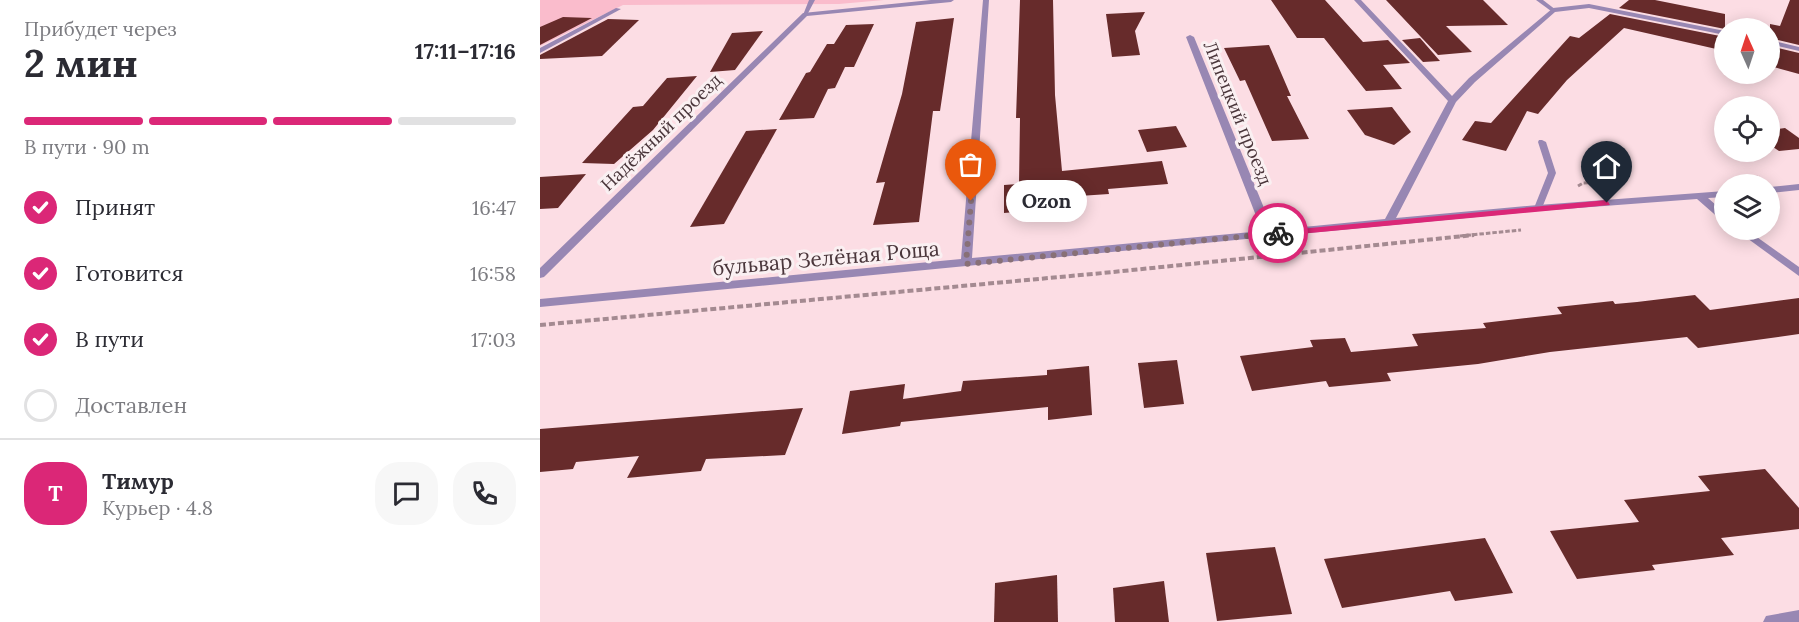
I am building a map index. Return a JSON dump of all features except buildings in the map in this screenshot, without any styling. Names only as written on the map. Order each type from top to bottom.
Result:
[{"type":"street","points":[[806,14],[951,0]]},
{"type":"street","points":[[966,264],[986,0]]},
{"type":"street","points":[[1357,0],[1452,101]]},
{"type":"street","points":[[1389,222],[1452,101],[1472,80],[1553,10],[1589,6],[1714,31]]},
{"type":"street","points":[[540,51],[618,9]]},
{"type":"street","name":"Надёжный проезд","points":[[540,273],[806,14]]},
{"type":"street","name":"Липецкий проезд","points":[[1190,37],[1269,234]]},
{"type":"street","points":[[1780,44],[1799,49]]},
{"type":"street","points":[[1780,189],[1799,188]]},
{"type":"street","name":"бульвар Зелёная Роща","points":[[540,303],[1538,208],[1714,195]]},
{"type":"street","points":[[1699,196],[1714,209]]},
{"type":"street","points":[[1755,240],[1799,272]]},
{"type":"street","points":[[1772,622],[1799,618]]},
{"type":"lane","points":[[806,14],[812,0]]},
{"type":"lane","points":[[1539,0],[1553,10]]},
{"type":"lane","points":[[1538,208],[1552,173],[1542,142]]},
{"type":"path","points":[[540,326],[1103,273],[1526,229]]},
{"type":"shaded area","points":[[540,0],[884,0],[839,4],[623,5],[540,46]]},
{"type":"way so far","points":[[971,201],[966,264],[1278,233]]},
{"type":"place","name":"Ozon","points":[[971,201]]},
{"type":"route","points":[[1278,233],[1607,203]]}]
